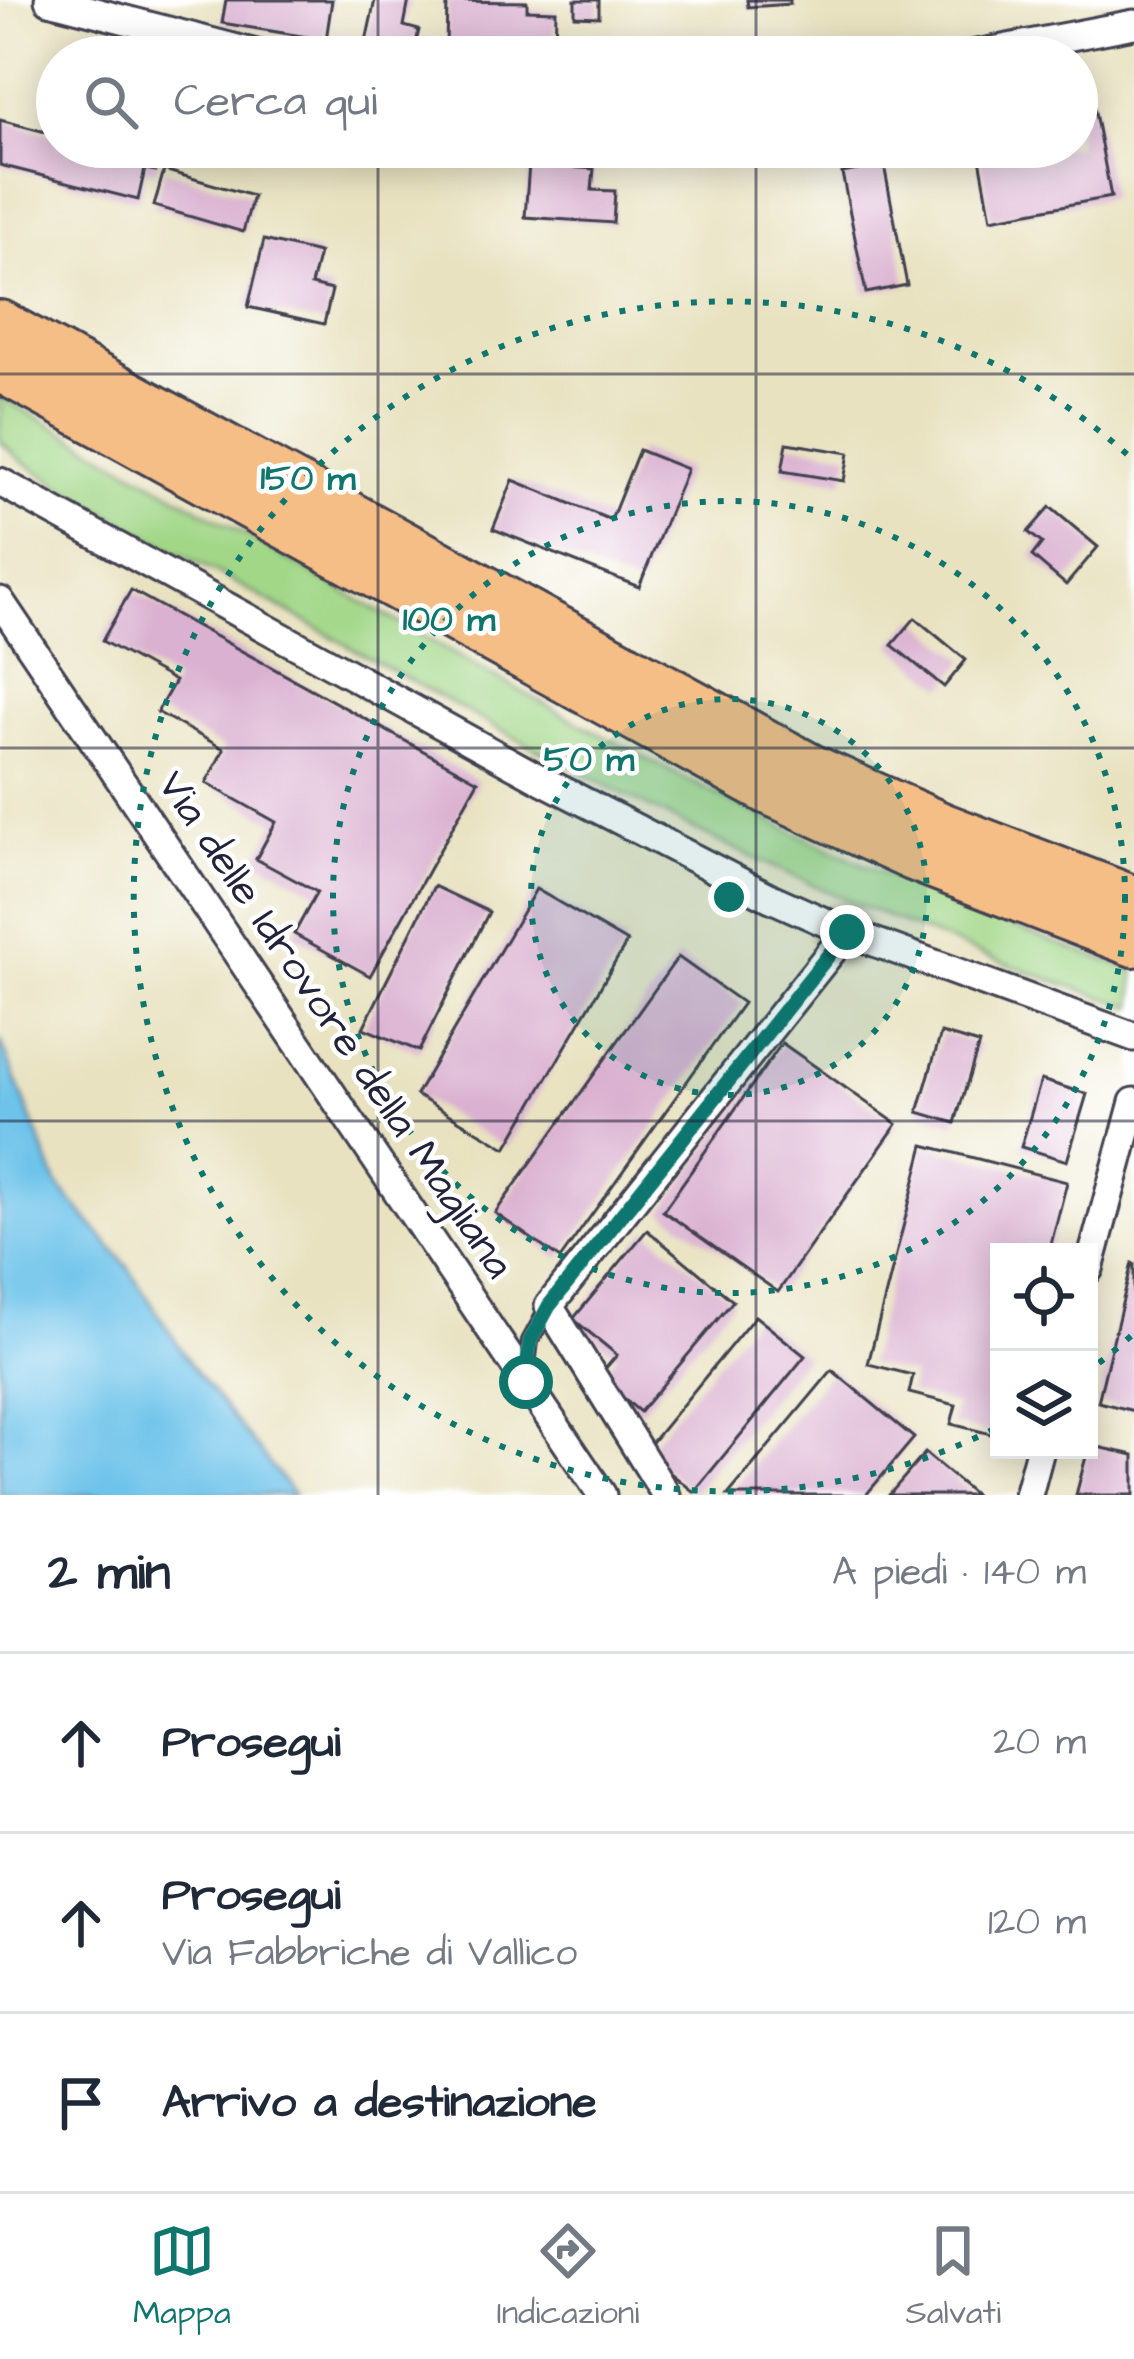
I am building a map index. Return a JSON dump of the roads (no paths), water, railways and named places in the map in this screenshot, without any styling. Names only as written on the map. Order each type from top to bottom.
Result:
[{"type":"highway","points":[[0,325],[811,769],[962,836],[1134,902]]},
{"type":"highway","points":[[0,367],[770,790],[913,856],[1134,941]]},
{"type":"street","points":[[48,0],[187,36]]},
{"type":"street","points":[[1071,36],[1134,24]]},
{"type":"street","points":[[0,482],[542,780],[847,932],[1134,1037]]},
{"type":"street","name":"Via delle Idrovore della Magliana","points":[[0,601],[602,1495]]},
{"type":"street","points":[[666,1495],[549,1306],[847,932]]},
{"type":"street","points":[[1096,1243],[1134,1102]]},
{"type":"street","points":[[1028,1495],[1038,1459]]},
{"type":"lane","points":[[526,1382],[530,1341],[549,1306]]},
{"type":"water","points":[[0,1039],[57,1184],[128,1267],[193,1368],[294,1495],[0,1495]]}]
